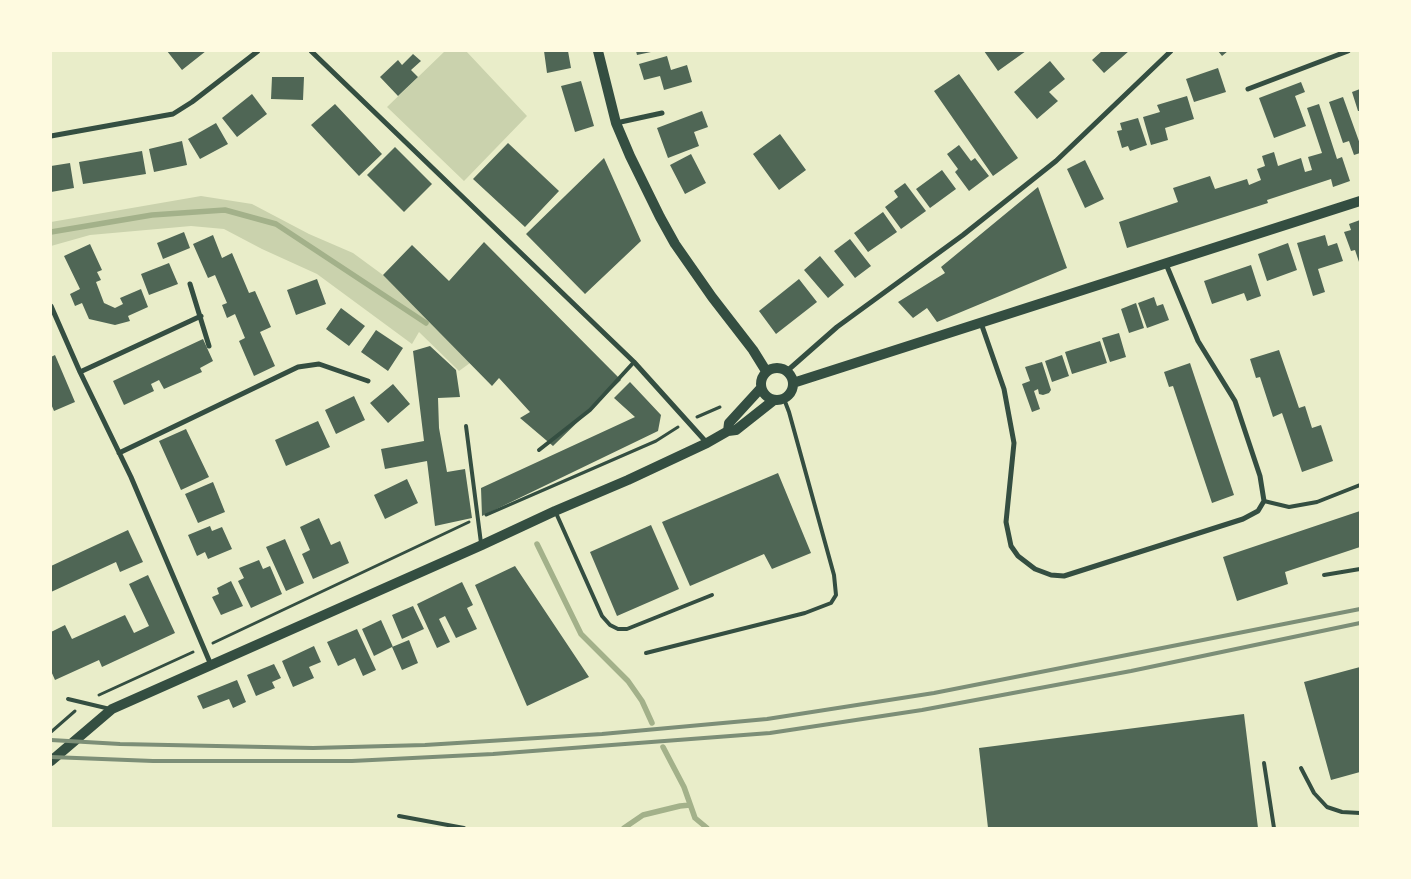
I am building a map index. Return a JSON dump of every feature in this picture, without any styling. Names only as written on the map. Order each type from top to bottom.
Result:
[{"type":"main road","points":[[598,51],[616,123],[644,186],[675,244],[712,297],[753,350],[766,371]]},
{"type":"main road","points":[[793,383],[842,369],[1360,201]]},
{"type":"main road","points":[[51,761],[108,711],[628,480],[707,443],[728,431],[736,430],[790,393],[793,383],[792,376],[780,368],[766,371],[762,377],[761,388],[729,423],[728,431]]},
{"type":"main road","points":[[761,388],[767,397],[779,399]]},
{"type":"street","points":[[51,136],[173,114],[192,102],[258,51]]},
{"type":"street","points":[[311,51],[634,362],[707,443]]},
{"type":"street","points":[[787,371],[837,326],[963,235],[1056,161],[1171,51]]},
{"type":"street","points":[[1248,89],[1348,51]]},
{"type":"street","points":[[616,123],[662,113]]},
{"type":"street","points":[[981,323],[1004,389],[1014,443],[1006,522],[1011,546],[1018,556],[1035,569],[1051,575],[1064,576],[1244,519],[1258,511],[1264,501],[1260,476],[1235,401],[1198,341],[1166,264]]},
{"type":"street","points":[[190,284],[209,346]]},
{"type":"street","points":[[51,306],[53,315],[135,486],[211,665]]},
{"type":"street","points":[[80,372],[201,316]]},
{"type":"street","points":[[119,453],[298,367],[319,364],[368,380]]},
{"type":"lane","points":[[539,450],[590,410],[634,362]]},
{"type":"lane","points":[[646,653],[804,613],[831,603],[836,595],[834,574],[789,412],[779,399]]},
{"type":"lane","points":[[466,426],[482,545]]},
{"type":"lane","points":[[1264,501],[1289,507],[1317,502],[1360,485]]},
{"type":"lane","points":[[555,511],[602,616],[610,626],[626,629],[712,595]]},
{"type":"lane","points":[[1324,575],[1360,569]]},
{"type":"lane","points":[[68,699],[108,711]]},
{"type":"lane","points":[[1264,763],[1274,828]]},
{"type":"lane","points":[[1301,768],[1314,793],[1327,806],[1342,812],[1360,813]]},
{"type":"lane","points":[[399,816],[464,828]]},
{"type":"path","points":[[51,732],[84,703],[478,518],[656,442],[680,425],[720,407]]},
{"type":"green space","points":[[445,51],[466,51],[527,116],[464,181],[387,107]]},
{"type":"green space","points":[[201,196],[252,204],[309,234],[353,253],[383,275],[470,363],[459,371],[419,332],[412,344],[317,274],[224,229],[191,226],[90,235],[51,246],[51,222]]},
{"type":"building","points":[[167,51],[206,51],[182,70]]},
{"type":"building","points":[[544,51],[568,51],[571,68],[547,73]]},
{"type":"building","points":[[636,51],[651,51],[651,52],[637,55]]},
{"type":"building","points":[[984,51],[1026,51],[998,71]]},
{"type":"building","points":[[1102,51],[1129,51],[1104,73],[1092,60]]},
{"type":"building","points":[[1218,51],[1228,51],[1222,56]]},
{"type":"building","points":[[413,54],[421,61],[411,70],[418,77],[398,96],[380,77],[398,60],[402,65]]},
{"type":"building","points":[[667,56],[671,70],[687,65],[692,82],[664,90],[660,76],[644,80],[639,64]]},
{"type":"building","points":[[1050,61],[1065,79],[1049,92],[1058,101],[1037,119],[1014,92]]},
{"type":"building","points":[[1218,68],[1226,92],[1194,102],[1186,79]]},
{"type":"building","points":[[959,74],[1018,158],[993,176],[934,91]]},
{"type":"building","points":[[272,77],[304,77],[303,100],[271,99]]},
{"type":"building","points":[[581,81],[594,126],[575,132],[561,86]]},
{"type":"building","points":[[1301,82],[1305,92],[1295,96],[1306,126],[1274,138],[1259,98]]},
{"type":"building","points":[[1360,89],[1360,111],[1358,111],[1352,92]]},
{"type":"building","points":[[252,94],[267,114],[237,137],[222,118]]},
{"type":"building","points":[[1187,96],[1194,119],[1165,128],[1168,140],[1151,145],[1143,117],[1160,112],[1157,105]]},
{"type":"building","points":[[1343,97],[1360,144],[1360,153],[1354,155],[1349,141],[1343,143],[1329,102]]},
{"type":"building","points":[[335,104],[382,154],[359,176],[311,125]]},
{"type":"building","points":[[1319,104],[1337,159],[1342,157],[1350,181],[1333,187],[1331,179],[1267,200],[1268,203],[1127,248],[1119,222],[1178,202],[1173,188],[1210,176],[1215,189],[1247,179],[1249,185],[1261,180],[1257,169],[1265,166],[1262,156],[1274,152],[1278,166],[1301,158],[1305,172],[1312,170],[1308,157],[1322,153],[1307,108]]},
{"type":"building","points":[[702,111],[708,127],[694,132],[699,146],[668,158],[657,128]]},
{"type":"building","points":[[1138,118],[1147,145],[1130,151],[1128,146],[1122,148],[1117,131],[1122,130],[1120,123]]},
{"type":"building","points":[[216,123],[228,144],[200,159],[188,139]]},
{"type":"building","points":[[780,134],[806,170],[779,190],[753,154]]},
{"type":"building","points":[[182,141],[187,165],[154,172],[149,149]]},
{"type":"building","points":[[508,143],[559,191],[525,227],[473,179]]},
{"type":"building","points":[[959,145],[971,161],[975,158],[989,176],[969,191],[955,172],[958,169],[947,154]]},
{"type":"building","points":[[395,147],[432,184],[404,212],[367,175]]},
{"type":"building","points":[[142,151],[146,174],[83,184],[79,162]]},
{"type":"building","points":[[691,154],[706,183],[685,194],[670,165]]},
{"type":"building","points":[[604,158],[641,241],[585,294],[526,234]]},
{"type":"building","points":[[1085,160],[1104,199],[1085,208],[1067,169]]},
{"type":"building","points":[[70,163],[74,188],[51,192],[51,166]]},
{"type":"building","points":[[942,170],[956,189],[930,208],[916,189]]},
{"type":"building","points":[[905,183],[926,211],[901,229],[885,207],[898,197],[894,191]]},
{"type":"building","points":[[1038,187],[1067,268],[937,322],[927,308],[913,318],[898,302],[945,273],[941,267]]},
{"type":"building","points":[[883,212],[897,232],[868,252],[854,233]]},
{"type":"building","points":[[1360,220],[1359,262],[1355,250],[1351,251],[1344,232],[1351,230],[1349,224]]},
{"type":"building","points":[[184,232],[190,248],[163,259],[157,243]]},
{"type":"building","points":[[213,235],[222,258],[232,253],[249,293],[255,291],[271,327],[260,332],[275,366],[254,376],[239,341],[245,338],[235,314],[227,318],[222,305],[227,303],[215,275],[208,278],[193,244]]},
{"type":"building","points":[[1325,235],[1328,246],[1337,243],[1343,261],[1318,269],[1325,292],[1313,296],[1297,243]]},
{"type":"building","points":[[850,239],[871,266],[855,278],[834,251]]},
{"type":"building","points":[[484,242],[621,380],[553,446],[520,418],[530,412],[499,378],[492,386],[383,275],[412,245],[449,281]]},
{"type":"building","points":[[1288,243],[1297,270],[1267,281],[1258,254]]},
{"type":"building","points":[[90,244],[102,270],[97,272],[101,280],[96,282],[104,303],[115,308],[123,304],[120,298],[141,289],[148,307],[128,316],[130,321],[115,325],[89,319],[82,303],[75,306],[70,294],[80,289],[64,256]]},
{"type":"building","points":[[820,256],[844,285],[828,298],[804,270]]},
{"type":"building","points":[[169,263],[178,284],[149,295],[141,274]]},
{"type":"building","points":[[1251,265],[1261,296],[1247,301],[1244,293],[1212,304],[1204,281]]},
{"type":"building","points":[[317,279],[326,304],[296,315],[287,290]]},
{"type":"building","points":[[799,279],[817,302],[776,334],[759,311]]},
{"type":"building","points":[[1154,297],[1157,306],[1163,304],[1169,320],[1147,328],[1138,303]]},
{"type":"building","points":[[1136,303],[1144,328],[1129,333],[1121,309]]},
{"type":"building","points":[[341,308],[365,326],[349,346],[326,329]]},
{"type":"building","points":[[376,330],[403,348],[388,371],[361,352]]},
{"type":"building","points":[[1119,333],[1126,357],[1110,362],[1102,338]]},
{"type":"building","points":[[203,339],[213,361],[200,368],[202,372],[164,389],[159,380],[151,384],[154,391],[124,405],[113,381]]},
{"type":"building","points":[[1100,341],[1107,363],[1072,374],[1065,352]]},
{"type":"building","points":[[430,346],[456,370],[460,397],[438,398],[439,428],[447,472],[465,469],[472,518],[435,526],[427,461],[385,469],[381,449],[424,441],[413,351]]},
{"type":"building","points":[[1279,350],[1299,408],[1305,406],[1312,428],[1321,425],[1333,461],[1302,472],[1282,413],[1273,417],[1260,377],[1256,378],[1250,359]]},
{"type":"building","points":[[55,355],[75,402],[54,411],[51,404],[51,357]]},
{"type":"building","points":[[1062,355],[1069,376],[1052,382],[1045,361]]},
{"type":"building","points":[[1042,362],[1051,390],[1043,395],[1039,394],[1038,389],[1034,391],[1040,409],[1032,412],[1022,384],[1030,381],[1025,367]]},
{"type":"building","points":[[1190,363],[1234,495],[1212,503],[1173,386],[1169,387],[1164,372]]},
{"type":"building","points":[[630,382],[661,415],[658,431],[482,516],[481,488],[635,417],[614,398]]},
{"type":"building","points":[[393,384],[410,404],[388,423],[370,403]]},
{"type":"building","points":[[354,396],[365,420],[336,434],[325,410]]},
{"type":"building","points":[[318,421],[330,447],[286,466],[275,440]]},
{"type":"building","points":[[186,429],[209,477],[181,490],[159,441]]},
{"type":"building","points":[[778,473],[811,553],[772,569],[764,554],[690,586],[662,522]]},
{"type":"building","points":[[407,479],[418,503],[385,519],[374,495]]},
{"type":"building","points":[[213,482],[225,512],[198,523],[185,494]]},
{"type":"building","points":[[1360,511],[1360,547],[1285,572],[1288,584],[1237,601],[1223,557]]},
{"type":"building","points":[[319,518],[331,545],[340,541],[349,563],[313,579],[302,554],[310,550],[300,527]]},
{"type":"building","points":[[651,525],[679,589],[617,616],[590,552]]},
{"type":"building","points":[[210,526],[212,531],[222,527],[232,549],[208,559],[205,552],[197,556],[188,535]]},
{"type":"building","points":[[128,530],[143,562],[120,572],[116,562],[51,592],[51,566]]},
{"type":"building","points":[[285,539],[304,583],[286,591],[266,547]]},
{"type":"building","points":[[259,560],[263,569],[270,566],[282,594],[251,608],[238,581],[244,578],[239,568]]},
{"type":"building","points":[[515,566],[589,677],[527,706],[475,585]]},
{"type":"building","points":[[148,575],[175,633],[102,667],[99,660],[55,680],[51,671],[51,632],[65,625],[72,639],[125,615],[134,633],[149,626],[129,584]]},
{"type":"building","points":[[231,581],[243,606],[221,615],[212,597],[219,594],[217,588]]},
{"type":"building","points":[[462,582],[473,605],[467,608],[477,629],[456,638],[445,616],[439,619],[450,642],[437,648],[417,604]]},
{"type":"building","points":[[413,606],[424,629],[402,639],[392,615]]},
{"type":"building","points":[[381,620],[393,647],[409,640],[418,663],[402,670],[392,647],[374,656],[362,629]]},
{"type":"building","points":[[357,629],[376,670],[363,676],[355,658],[338,666],[327,642]]},
{"type":"building","points":[[314,646],[321,662],[309,667],[314,678],[293,687],[282,661]]},
{"type":"building","points":[[274,664],[281,678],[272,682],[275,688],[256,696],[247,675]]},
{"type":"building","points":[[1360,667],[1360,772],[1331,780],[1304,682]]},
{"type":"building","points":[[237,680],[246,702],[233,708],[229,699],[203,709],[197,696]]},
{"type":"building","points":[[1244,714],[1258,828],[988,828],[979,748]]},
{"type":"waterway","points":[[51,232],[152,215],[225,210],[276,224],[426,323]]},
{"type":"waterway","points":[[537,544],[581,634],[628,681],[642,701],[652,723]]},
{"type":"waterway","points":[[663,747],[684,787],[695,818],[707,828]]},
{"type":"waterway","points":[[624,828],[643,815],[690,805]]},
{"type":"railway","points":[[51,740],[120,744],[313,748],[425,745],[602,734],[767,719],[934,693],[1360,609]]},
{"type":"railway","points":[[51,757],[153,761],[352,761],[493,754],[770,733],[922,710],[1131,671],[1360,623]]}]
